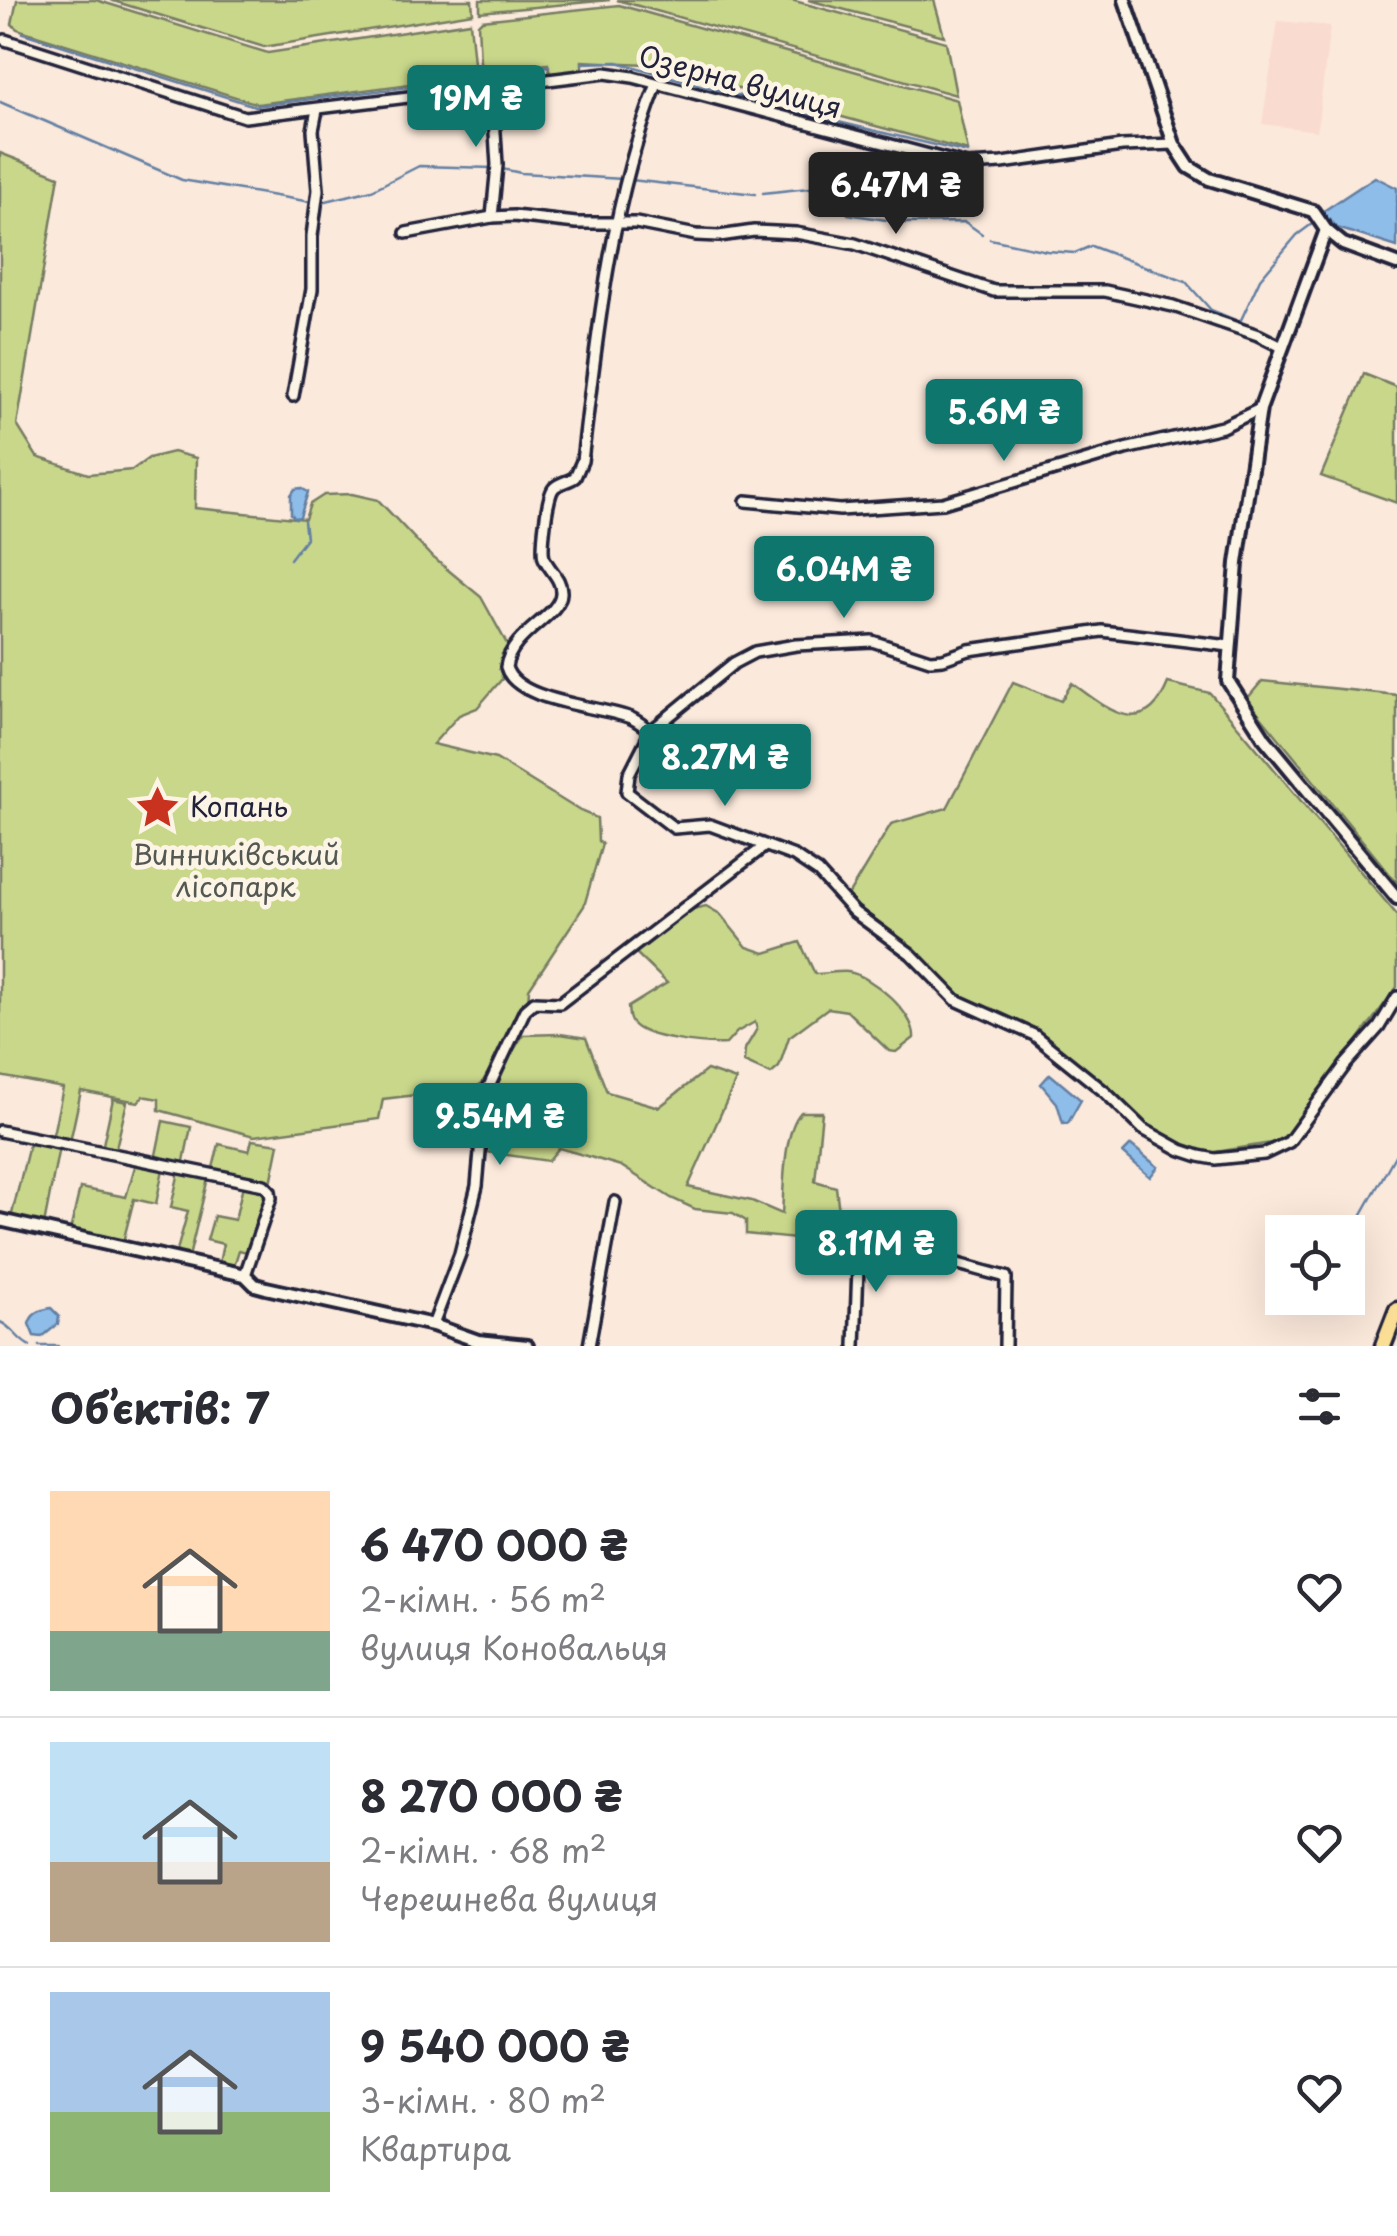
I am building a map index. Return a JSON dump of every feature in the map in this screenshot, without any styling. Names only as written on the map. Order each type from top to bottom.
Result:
[{"type":"highway","points":[[1383,1346],[1397,1310]]},
{"type":"street","points":[[1126,0],[1174,144],[1184,162],[1202,176],[1319,221],[1343,244],[1397,264]]},
{"type":"street","name":"Озерна вулиця","points":[[5,40],[245,117],[605,73],[966,165],[1002,164],[1122,146],[1174,144]]},
{"type":"street","points":[[652,731],[634,718],[536,692],[510,678],[506,667],[512,648],[557,607],[562,595],[542,548],[552,489],[575,478],[582,462],[602,298],[643,121],[657,84]]},
{"type":"street","points":[[492,85],[496,165],[492,217]]},
{"type":"street","points":[[293,396],[312,289],[312,236],[318,190],[313,130],[316,110]]},
{"type":"street","points":[[406,233],[492,217],[618,223],[719,236],[754,231],[796,233],[855,244],[994,292],[1105,291],[1173,306],[1282,346]]},
{"type":"street","points":[[1319,221],[1260,409],[1238,563],[1228,681],[1285,765],[1397,898]]},
{"type":"street","points":[[746,501],[840,510],[943,504],[1125,449],[1222,427],[1260,409]]},
{"type":"street","points":[[1230,646],[1102,632],[969,650],[943,660],[930,660],[872,641],[796,645],[744,657],[652,731],[629,774],[628,792],[674,828],[710,825],[794,856],[818,872],[854,912],[912,954],[956,1000],[1034,1035],[1143,1128],[1198,1156],[1215,1160],[1264,1154],[1289,1142],[1346,1064],[1379,1027],[1397,997]]},
{"type":"street","points":[[434,1325],[460,1254],[477,1186],[484,1095],[525,1010],[534,1002],[560,1004],[765,846]]},
{"type":"street","points":[[0,1131],[264,1185],[270,1198],[245,1275]]},
{"type":"street","points":[[589,1346],[615,1202]]},
{"type":"street","points":[[0,1220],[245,1275],[255,1285],[434,1325],[478,1341],[528,1346]]},
{"type":"street","points":[[855,1346],[859,1242],[873,1241],[1006,1277],[1004,1346]]},
{"type":"shaded area","points":[[1278,21],[1330,26],[1317,131],[1262,124]]},
{"type":"green space","points":[[17,0],[96,0],[268,53],[470,22],[479,75],[258,104],[17,29],[12,24]]},
{"type":"green space","points":[[110,0],[472,0],[473,13],[264,47]]},
{"type":"green space","points":[[480,0],[610,0],[480,12]]},
{"type":"green space","points":[[617,0],[791,0],[946,42],[956,95]]},
{"type":"green space","points":[[808,0],[934,0],[944,36]]},
{"type":"green space","points":[[619,5],[957,100],[968,151],[646,64],[582,61],[582,71],[550,73],[548,64],[486,72],[480,62],[478,24],[482,20]]},
{"type":"green space","name":"Винниківський лісопарк","points":[[0,153],[59,176],[17,425],[37,457],[88,474],[132,470],[149,458],[173,452],[196,458],[195,508],[305,519],[310,504],[324,495],[352,494],[378,500],[430,555],[481,597],[508,646],[502,654],[502,679],[477,708],[459,715],[433,744],[496,759],[597,818],[598,841],[602,844],[584,906],[529,989],[528,1005],[482,1083],[475,1088],[383,1099],[379,1119],[254,1136],[159,1110],[159,1099],[143,1096],[138,1102],[81,1091],[70,1142],[52,1139],[63,1088],[0,1076]]},
{"type":"green space","points":[[1364,374],[1397,387],[1397,503],[1321,476]]},
{"type":"green space","points":[[1262,681],[1397,695],[1397,883],[1247,699]]},
{"type":"green space","points":[[1013,682],[1061,701],[1072,683],[1111,709],[1136,716],[1148,712],[1168,683],[1210,693],[1397,915],[1397,987],[1291,1131],[1277,1142],[1210,1153],[1142,1123],[1108,1088],[1035,1034],[957,995],[847,897],[891,824],[947,808]]},
{"type":"green space","points":[[706,906],[720,914],[747,947],[765,953],[800,942],[815,974],[848,972],[868,980],[900,1007],[913,1028],[914,1038],[896,1052],[889,1051],[847,1011],[828,1008],[789,1037],[779,1067],[771,1074],[744,1062],[745,1049],[757,1029],[755,1022],[726,1044],[676,1040],[638,1029],[630,1020],[628,1007],[667,983],[634,951],[684,911]]},
{"type":"green space","points":[[523,1035],[586,1038],[607,1092],[659,1107],[707,1070],[736,1080],[688,1187],[752,1201],[782,1214],[786,1160],[795,1121],[801,1112],[822,1112],[815,1181],[836,1187],[839,1212],[835,1243],[746,1234],[746,1221],[733,1213],[695,1209],[621,1166],[559,1148],[548,1161],[486,1152],[488,1103],[493,1084]]},
{"type":"green space","points":[[113,1099],[127,1102],[115,1152],[102,1149]]},
{"type":"green space","points":[[163,1121],[191,1127],[183,1166],[155,1160]]},
{"type":"green space","points":[[252,1140],[279,1144],[271,1183],[212,1172],[219,1144],[249,1151]]},
{"type":"green space","points":[[30,1141],[59,1147],[44,1225],[11,1218]]},
{"type":"green space","points":[[136,1163],[163,1169],[156,1204],[134,1199],[123,1242],[70,1231],[80,1188],[126,1197]]},
{"type":"green space","points":[[179,1172],[208,1178],[189,1257],[176,1254],[188,1211],[171,1207]]},
{"type":"green space","points":[[243,1185],[262,1188],[266,1195],[247,1252],[239,1250],[234,1266],[219,1263],[223,1244],[207,1240],[214,1216],[235,1220]]},
{"type":"water","points":[[1375,177],[1397,188],[1397,247],[1337,228],[1322,212]]},
{"type":"water","points":[[301,488],[308,492],[300,517],[295,518],[291,514],[291,495]]},
{"type":"water","points":[[1050,1074],[1081,1100],[1068,1123],[1063,1123],[1057,1103],[1041,1084]]},
{"type":"water","points":[[1131,1145],[1158,1167],[1150,1177],[1123,1153]]},
{"type":"water","points":[[51,1308],[59,1316],[58,1324],[42,1337],[34,1336],[29,1324],[32,1317]]},
{"type":"waterway","points":[[23,33],[255,106],[481,78]]},
{"type":"waterway","points":[[582,63],[617,62],[765,103]]},
{"type":"waterway","points":[[488,76],[549,66]]},
{"type":"waterway","points":[[0,102],[182,180],[311,202]]},
{"type":"waterway","points":[[801,113],[968,153]]},
{"type":"waterway","points":[[322,202],[372,190],[419,166],[493,168]]},
{"type":"waterway","points":[[502,169],[623,179]]},
{"type":"waterway","points":[[631,180],[755,194]]},
{"type":"waterway","points":[[763,193],[809,188],[830,195],[848,214],[905,223],[965,222],[982,234]]},
{"type":"waterway","points":[[990,239],[1075,253],[1091,246],[1186,282],[1211,310],[1240,322],[1260,279],[1297,235],[1316,221]]},
{"type":"waterway","points":[[290,559],[306,538],[304,521]]},
{"type":"waterway","points":[[1362,1215],[1397,1152]]},
{"type":"waterway","points":[[0,1322],[30,1346]]},
{"type":"waterway","points":[[39,1346],[58,1346]]},
{"type":"place","name":"Копань","points":[[157,807]]}]
